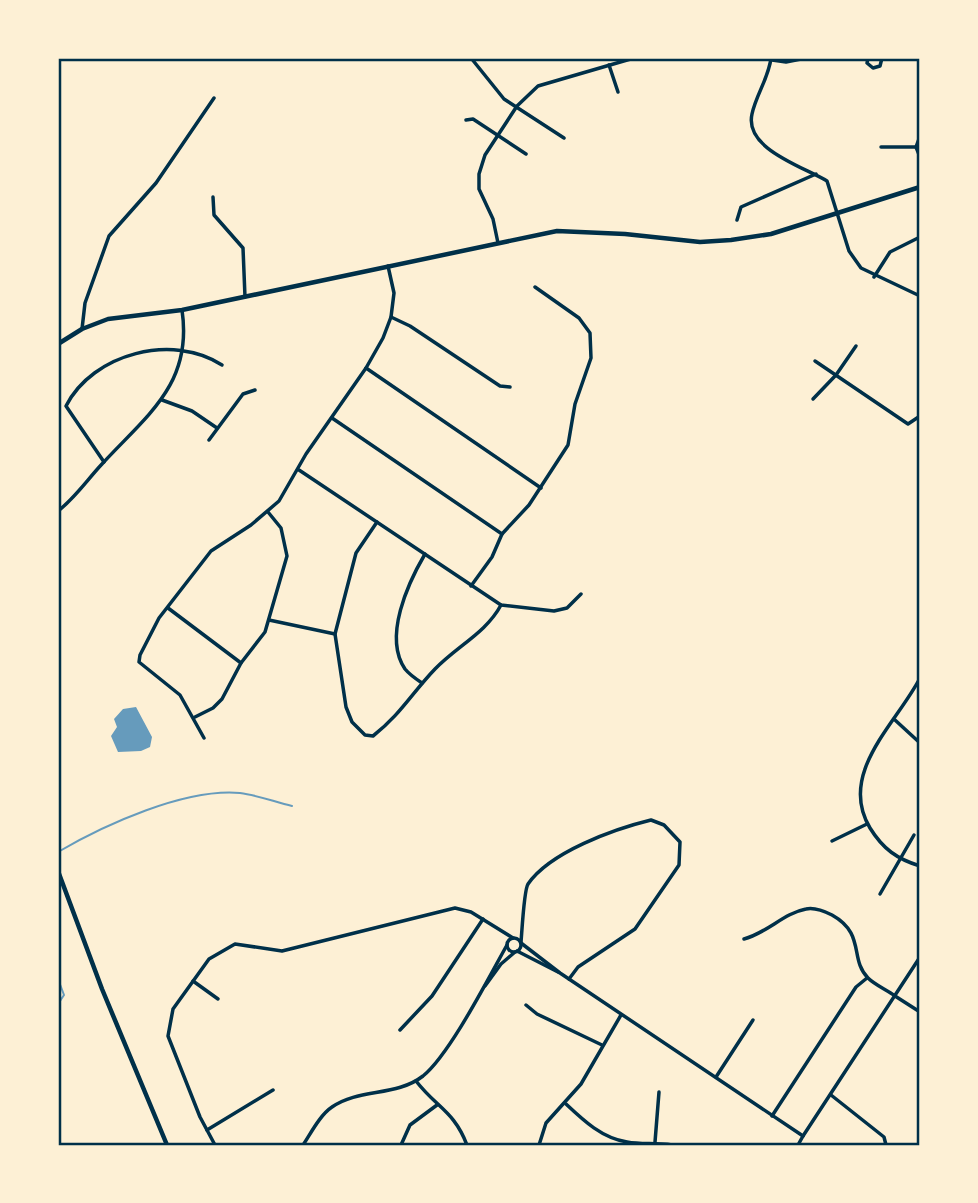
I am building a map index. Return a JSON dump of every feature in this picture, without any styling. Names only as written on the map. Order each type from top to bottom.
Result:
[{"type":"main road","points":[[58,344],[82,329],[108,319],[182,310],[245,298],[557,231],[625,233],[700,242],[731,240],[771,234],[840,215],[920,187]]},
{"type":"main road","points":[[58,871],[102,989],[167,1145]]},
{"type":"street","points":[[471,58],[480,65],[494,89],[564,138]]},
{"type":"street","points":[[498,243],[493,219],[479,189],[482,164],[517,106],[538,86],[634,58]]},
{"type":"street","points":[[806,58],[786,62],[772,59],[751,116],[752,128],[766,148],[827,181],[840,215],[849,251],[861,268],[920,296]]},
{"type":"street","points":[[868,58],[867,63],[873,68],[880,66],[882,58]]},
{"type":"street","points":[[609,65],[618,92]]},
{"type":"street","points":[[82,329],[85,303],[109,236],[156,183],[214,98]]},
{"type":"street","points":[[466,120],[473,119],[526,154]]},
{"type":"street","points":[[920,136],[916,147],[920,157]]},
{"type":"street","points":[[881,147],[916,147]]},
{"type":"street","points":[[737,220],[741,206],[816,174]]},
{"type":"street","points":[[214,197],[214,215],[243,248],[242,283],[245,298]]},
{"type":"street","points":[[874,276],[890,252],[920,237]]},
{"type":"street","points":[[204,738],[180,695],[139,662],[167,607],[211,551],[268,512],[279,501],[306,454],[366,368],[391,317],[394,293],[388,266]]},
{"type":"street","points":[[471,586],[492,557],[502,534],[541,488],[568,445],[575,404],[591,358],[590,333],[579,318],[535,286]]},
{"type":"street","points":[[58,511],[162,400],[177,372],[183,351],[182,310]]},
{"type":"street","points":[[391,317],[410,326],[500,386],[510,387]]},
{"type":"street","points":[[813,399],[836,374],[856,346]]},
{"type":"street","points":[[104,462],[68,414],[66,406],[71,397],[114,361],[153,350],[183,351],[200,353],[222,365]]},
{"type":"street","points":[[815,361],[908,424],[920,416]]},
{"type":"street","points":[[366,368],[541,488]]},
{"type":"street","points":[[209,440],[243,394],[255,390]]},
{"type":"street","points":[[162,400],[192,411],[217,428]]},
{"type":"street","points":[[332,418],[502,534]]},
{"type":"street","points":[[299,470],[500,605],[554,611],[567,608],[581,594]]},
{"type":"street","points":[[195,718],[213,708],[222,699],[242,663],[265,632],[287,556],[281,528],[268,512]]},
{"type":"street","points":[[377,522],[356,553],[335,634],[346,707],[352,722],[365,734],[373,736],[401,712],[422,683],[486,626],[500,605]]},
{"type":"street","points":[[422,683],[406,670],[397,649],[396,635],[412,577],[425,554]]},
{"type":"street","points":[[167,607],[242,663]]},
{"type":"street","points":[[269,620],[335,634]]},
{"type":"street","points":[[920,678],[895,720],[883,733],[865,766],[860,798],[867,824],[878,842],[900,860],[920,866]]},
{"type":"street","points":[[895,720],[920,743]]},
{"type":"street","points":[[484,987],[501,964],[516,952],[521,942],[525,918],[523,900],[527,885],[570,851],[651,820],[664,825],[680,842],[679,865],[635,929],[578,967],[569,979]]},
{"type":"street","points":[[832,841],[867,824]]},
{"type":"street","points":[[880,894],[914,835]]},
{"type":"street","points":[[215,1145],[169,1046],[168,1036],[170,1017],[216,952],[235,944],[282,951],[455,908],[471,912],[521,942],[560,973],[803,1136]]},
{"type":"street","points":[[744,939],[762,934],[797,911],[810,908],[822,910],[844,923],[854,937],[858,961],[867,978],[920,1012]]},
{"type":"street","points":[[400,1030],[432,996],[483,919]]},
{"type":"street","points":[[303,1145],[330,1108],[344,1101],[395,1091],[416,1081],[436,1063],[484,987],[507,944],[522,929]]},
{"type":"street","points":[[500,931],[507,944],[516,952],[560,973]]},
{"type":"street","points":[[798,1145],[920,957]]},
{"type":"street","points":[[772,1116],[856,987],[867,978]]},
{"type":"street","points":[[192,983],[218,999]]},
{"type":"street","points":[[526,1005],[537,1014],[602,1045]]},
{"type":"street","points":[[539,1145],[546,1123],[566,1104],[621,1014]]},
{"type":"street","points":[[716,1077],[753,1020]]},
{"type":"street","points":[[919,1061],[920,1049]]},
{"type":"street","points":[[416,1081],[457,1121],[467,1145]]},
{"type":"street","points":[[207,1130],[273,1090]]},
{"type":"street","points":[[654,1142],[659,1092]]},
{"type":"street","points":[[831,1095],[884,1137],[886,1145]]},
{"type":"street","points":[[566,1104],[595,1129],[611,1137],[627,1142],[671,1145]]},
{"type":"street","points":[[401,1145],[410,1125],[438,1105]]},
{"type":"water","points":[[136,707],[152,737],[150,747],[141,751],[118,752],[111,736],[117,727],[114,719],[123,709]]},
{"type":"waterway","points":[[58,852],[121,820],[195,796],[240,793],[292,806]]},
{"type":"waterway","points":[[58,979],[64,995],[58,1004]]}]
